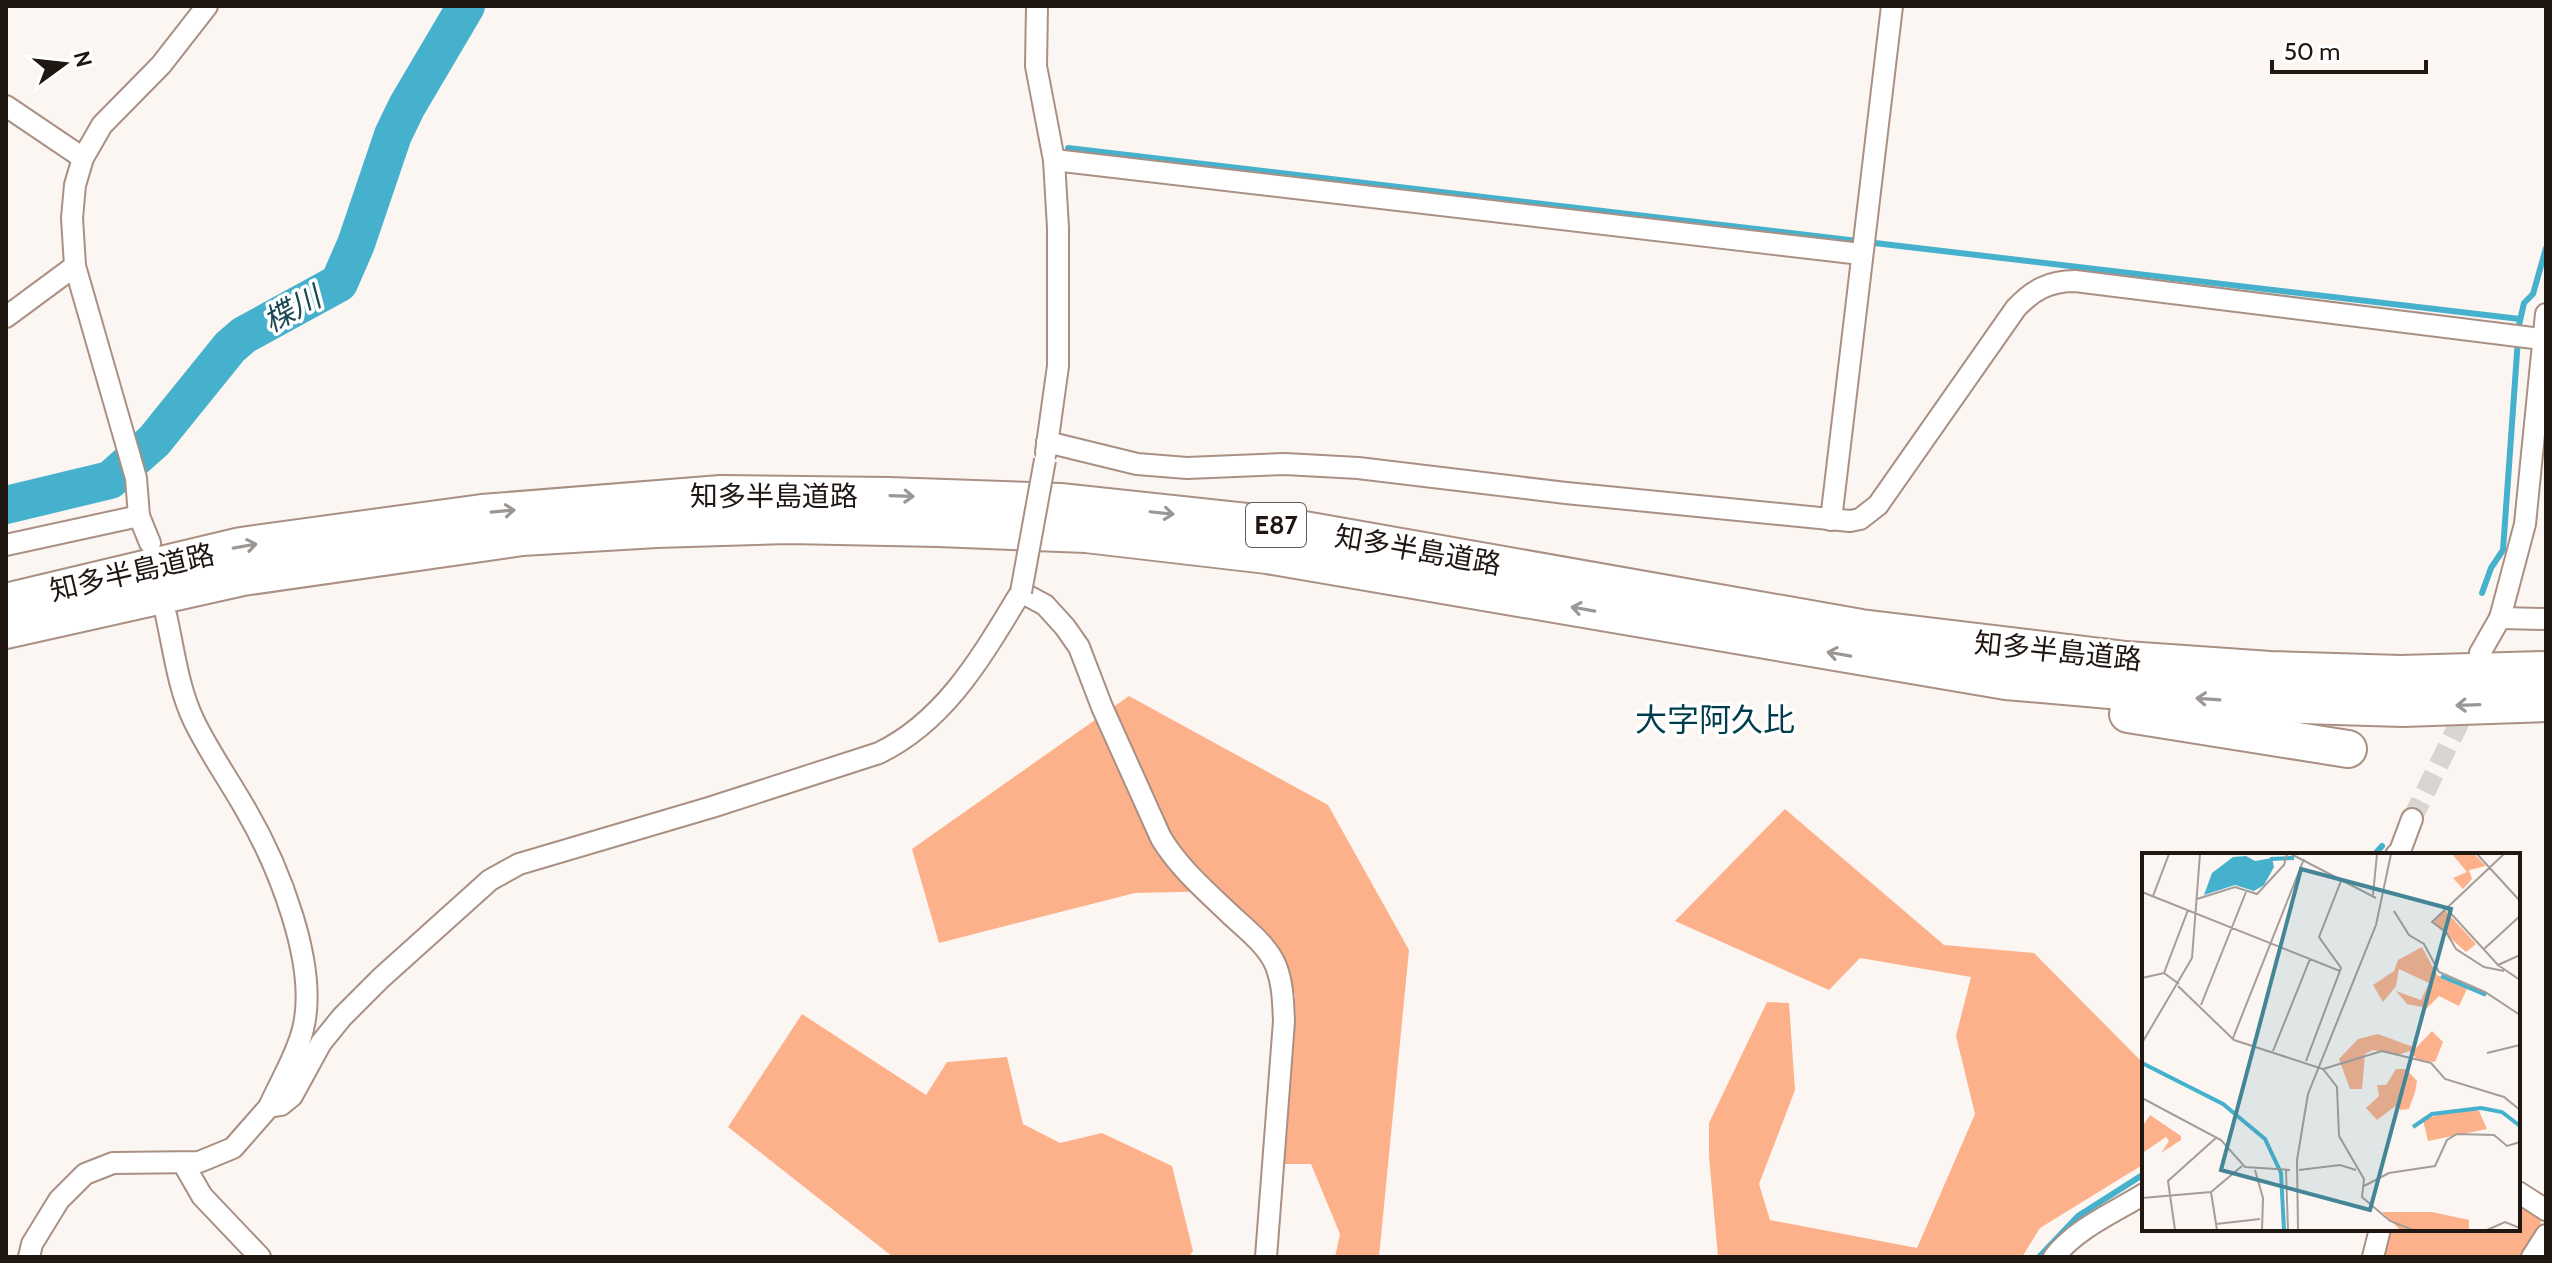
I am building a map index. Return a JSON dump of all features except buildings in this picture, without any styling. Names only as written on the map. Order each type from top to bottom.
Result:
[{"type":"highway","name":"知多半島道路","points":[[6,602],[241,546],[467,514],[721,494],[888,496],[1060,502],[1276,525],[1861,628],[2126,660],[2270,670],[2401,674],[2546,670]]},
{"type":"highway","name":"知多半島道路","points":[[6,630],[243,577],[522,537],[789,525],[1086,534],[1267,555],[2006,681],[2268,704],[2403,708],[2546,703]]},
{"type":"highway","points":[[1877,660],[1905,678],[2348,749]]},
{"type":"street","points":[[150,543],[139,516],[136,478],[75,266],[72,218],[75,185],[83,158],[102,125],[161,65],[207,6]]},
{"type":"street","points":[[269,1107],[281,1105],[292,1096],[321,1043],[342,1017],[490,880],[519,864],[879,753],[924,726],[946,703],[989,644],[1021,592],[1058,366],[1058,228],[1054,160],[1036,66],[1037,6]]},
{"type":"street","points":[[1831,520],[1892,6]]},
{"type":"street","points":[[6,106],[83,158]]},
{"type":"street","points":[[1054,160],[1861,254]]},
{"type":"street","points":[[6,317],[75,266]]},
{"type":"street","points":[[1046,451],[1187,468],[1285,464],[1358,468],[1850,521],[1872,511],[2016,308],[2029,294],[2053,283],[2075,281],[2542,339]]},
{"type":"street","points":[[2480,653],[2500,618],[2525,524],[2546,314]]},
{"type":"street","points":[[6,545],[139,516]]},
{"type":"street","points":[[1021,592],[1045,605],[1079,647],[1102,707],[1171,854],[1261,944],[1275,963],[1282,987],[1284,1021],[1266,1257]]},
{"type":"street","points":[[29,1257],[32,1244],[59,1200],[85,1174],[113,1163],[199,1162],[233,1148],[269,1107],[303,1030],[307,1002],[305,965],[297,934],[264,843],[194,721],[184,696],[166,615]]},
{"type":"street","points":[[2500,618],[2546,619]]},
{"type":"street","points":[[2398,853],[2412,819]]},
{"type":"street","points":[[183,1163],[202,1196],[260,1257]]},
{"type":"street","points":[[2520,1193],[2546,1210]]},
{"type":"street","points":[[2054,1257],[2064,1244],[2082,1231],[2142,1195]]},
{"type":"street","points":[[2373,1257],[2380,1231]]},
{"type":"street","points":[[2532,1257],[2546,1235]]},
{"type":"shaded area","points":[[1129,696],[1328,805],[1409,950],[1379,1257],[1335,1257],[1340,1234],[1311,1164],[1284,1164],[1295,995],[1276,945],[1222,891],[1135,893],[939,943],[912,849]]},
{"type":"shaded area","points":[[1785,809],[1944,945],[2034,953],[2142,1062],[2142,1165],[2040,1228],[2022,1257],[1718,1257],[1709,1123],[1767,1002],[1789,1003],[1795,1090],[1759,1184],[1770,1220],[1917,1248],[1975,1114],[1956,1036],[1971,977],[1860,958],[1829,990],[1675,921]]},
{"type":"shaded area","points":[[802,1014],[926,1095],[947,1062],[1007,1057],[1023,1124],[1060,1143],[1102,1133],[1172,1166],[1193,1251],[1189,1257],[893,1257],[728,1127]]},
{"type":"shaded area","points":[[2520,1200],[2540,1212],[2541,1229],[2522,1257],[2378,1257],[2385,1231],[2520,1231]]},
{"type":"waterway","name":"楪川","points":[[6,505],[110,480],[154,441],[230,347],[244,335],[339,283],[356,244],[393,135],[466,6]]},
{"type":"waterway","points":[[1068,148],[2520,319]]},
{"type":"waterway","points":[[2482,593],[2491,568],[2503,550],[2519,325],[2524,303],[2533,294],[2546,248]]},
{"type":"waterway","points":[[2376,853],[2382,846]]},
{"type":"waterway","points":[[2039,1257],[2078,1216],[2142,1175]]},
{"type":"tunnel","points":[[2412,819],[2470,701]]},
{"type":"district","name":"大字阿久比","points":[[1715,719]]}]
